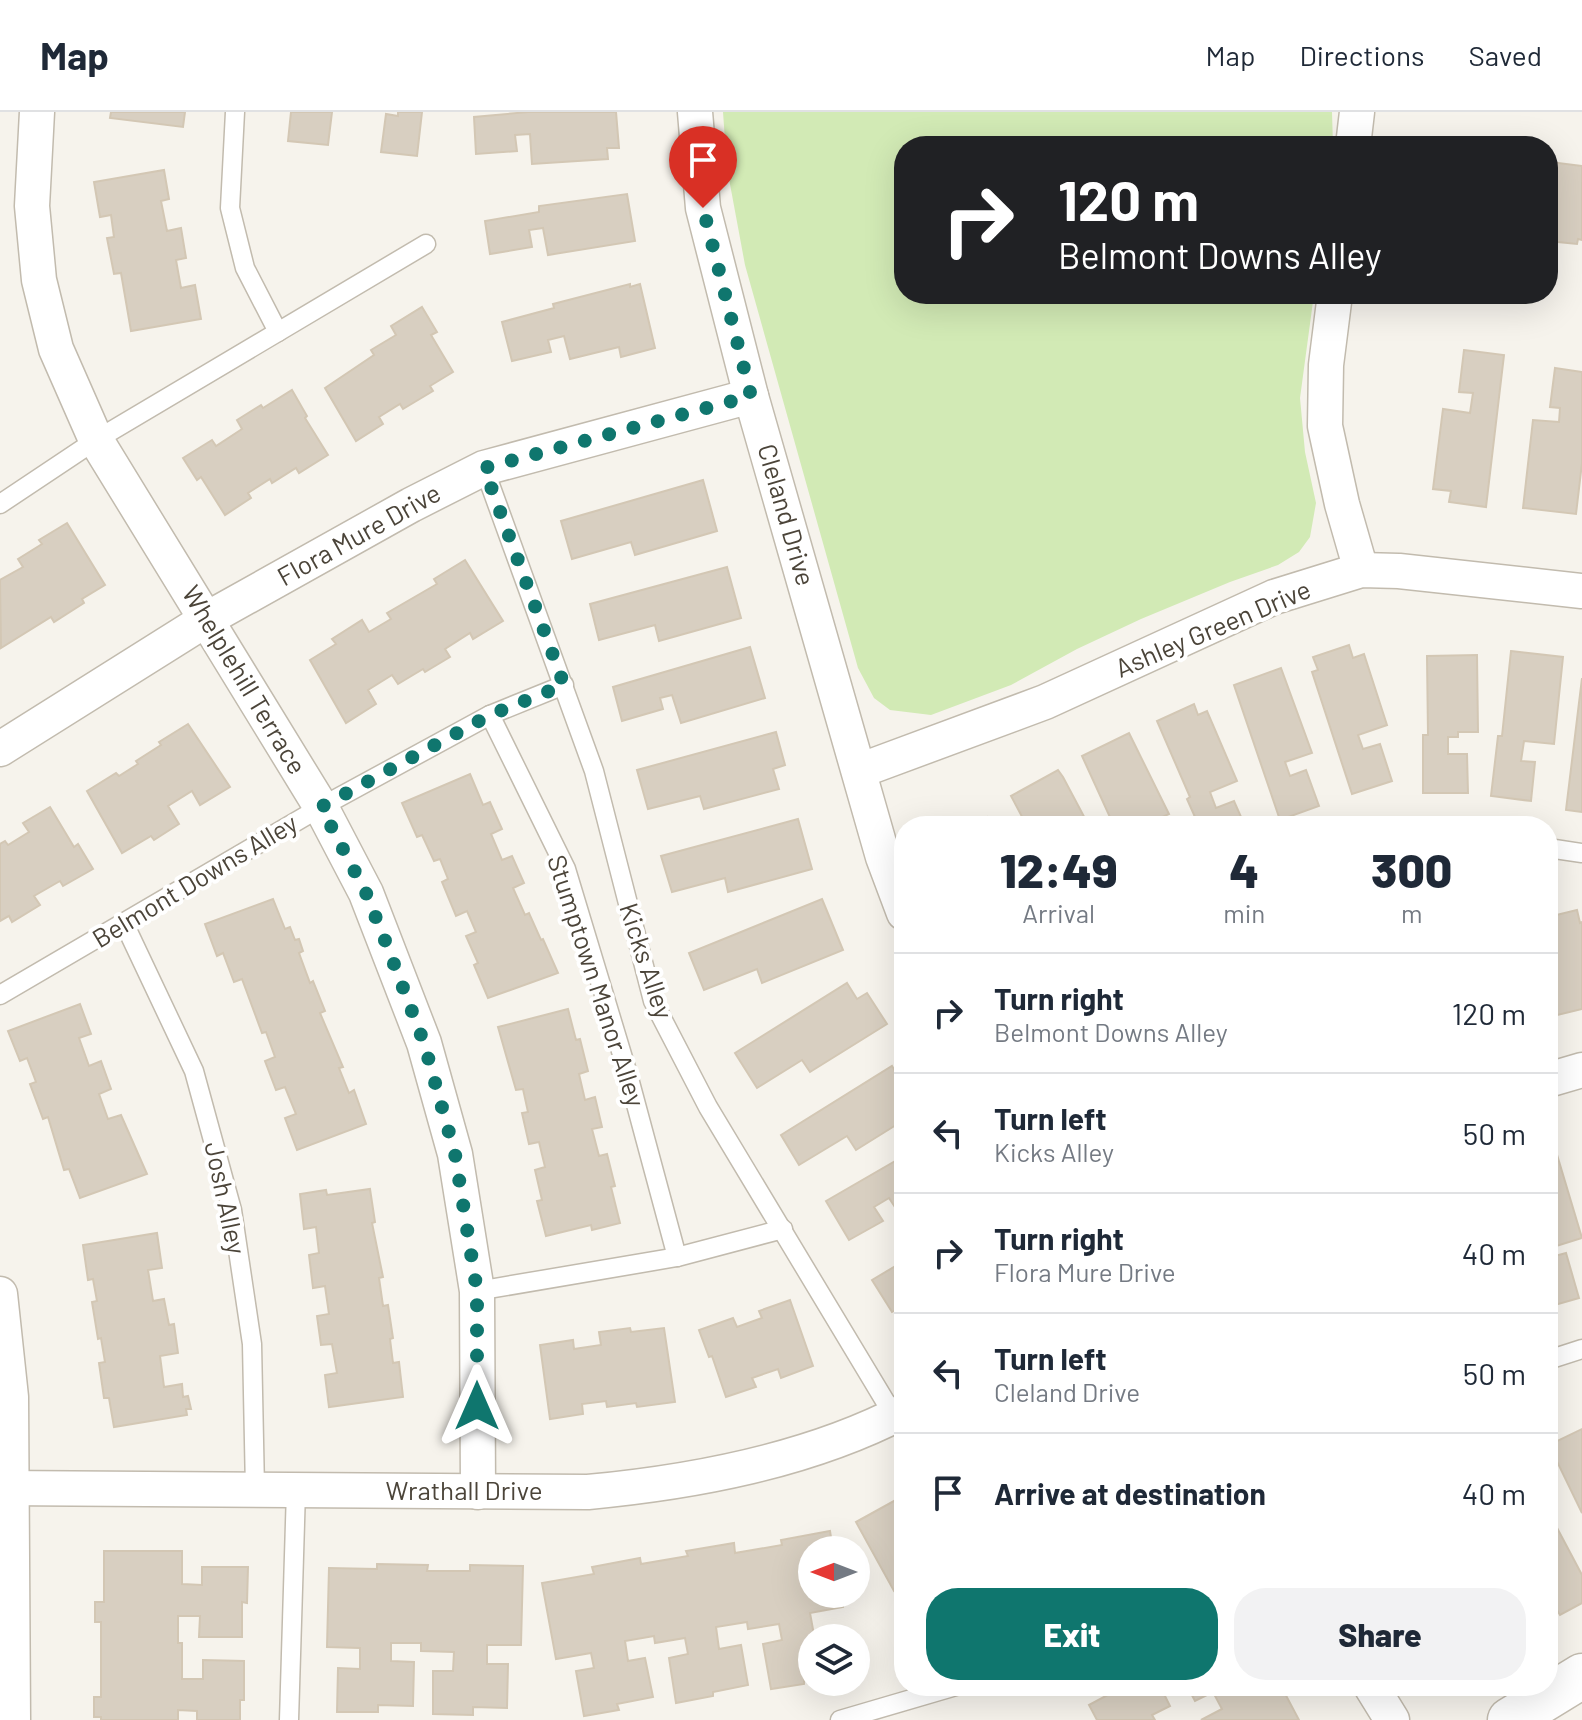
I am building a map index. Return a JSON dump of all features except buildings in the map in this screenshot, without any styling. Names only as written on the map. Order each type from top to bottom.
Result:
[{"type":"street","name":"Whelplehill Terrace","points":[[37,112],[32,206],[39,280],[56,349],[96,440],[321,807],[366,893],[424,1043],[455,1154],[477,1291],[478,1492]]},
{"type":"street","name":"Cleland Drive","points":[[695,112],[703,208],[751,396],[894,886]]},
{"type":"street","points":[[1354,136],[1357,112]]},
{"type":"street","points":[[1334,304],[1326,365],[1325,426],[1342,504],[1361,570]]},
{"type":"street","name":"Flora Mure Drive","points":[[0,749],[207,619],[411,505],[484,468],[751,396]]},
{"type":"street","name":"Ashley Green Drive","points":[[859,771],[1045,702],[1274,597],[1361,570],[1399,571],[1582,591]]},
{"type":"street","points":[[1558,1077],[1582,1070]]},
{"type":"street","points":[[0,1294],[11,1397],[6,1488],[13,1720]]},
{"type":"street","name":"Wrathall Drive","points":[[6,1488],[588,1492],[654,1485],[732,1470],[809,1450],[894,1415]]},
{"type":"street","points":[[1558,1691],[1582,1676]]},
{"type":"street","points":[[1377,1696],[1392,1720]]},
{"type":"street","points":[[1510,1720],[1549,1696]]},
{"type":"lane","points":[[235,112],[230,208],[245,268],[278,332]]},
{"type":"lane","points":[[0,504],[96,440],[426,244]]},
{"type":"lane","name":"Kicks Alley","points":[[484,468],[594,771],[653,1001],[708,1107],[894,1405]]},
{"type":"lane","name":"Belmont Downs Alley","points":[[0,995],[321,807],[490,715],[564,685]]},
{"type":"lane","name":"Stumptown Manor Alley","points":[[490,715],[566,869],[627,1071],[677,1257]]},
{"type":"lane","points":[[1558,849],[1582,853]]},
{"type":"lane","name":"Josh Alley","points":[[124,923],[194,1071],[232,1210],[252,1344],[255,1490]]},
{"type":"lane","points":[[477,1291],[677,1257],[783,1229]]},
{"type":"lane","points":[[1558,1357],[1582,1349]]},
{"type":"lane","points":[[289,1720],[296,1490]]},
{"type":"lane","points":[[840,1720],[922,1696]]},
{"type":"green space","points":[[723,112],[1332,112],[1333,136],[894,136],[894,304],[1313,304],[1300,398],[1305,452],[1316,503],[1310,537],[1299,552],[1278,565],[1141,619],[1011,685],[931,715],[890,710],[874,698],[858,668],[745,265],[727,168]]},
{"type":"route","points":[[477,1406],[477,1291],[455,1154],[424,1043],[386,943],[366,893],[321,807],[490,715],[564,685],[484,468],[751,396],[703,208]]}]
